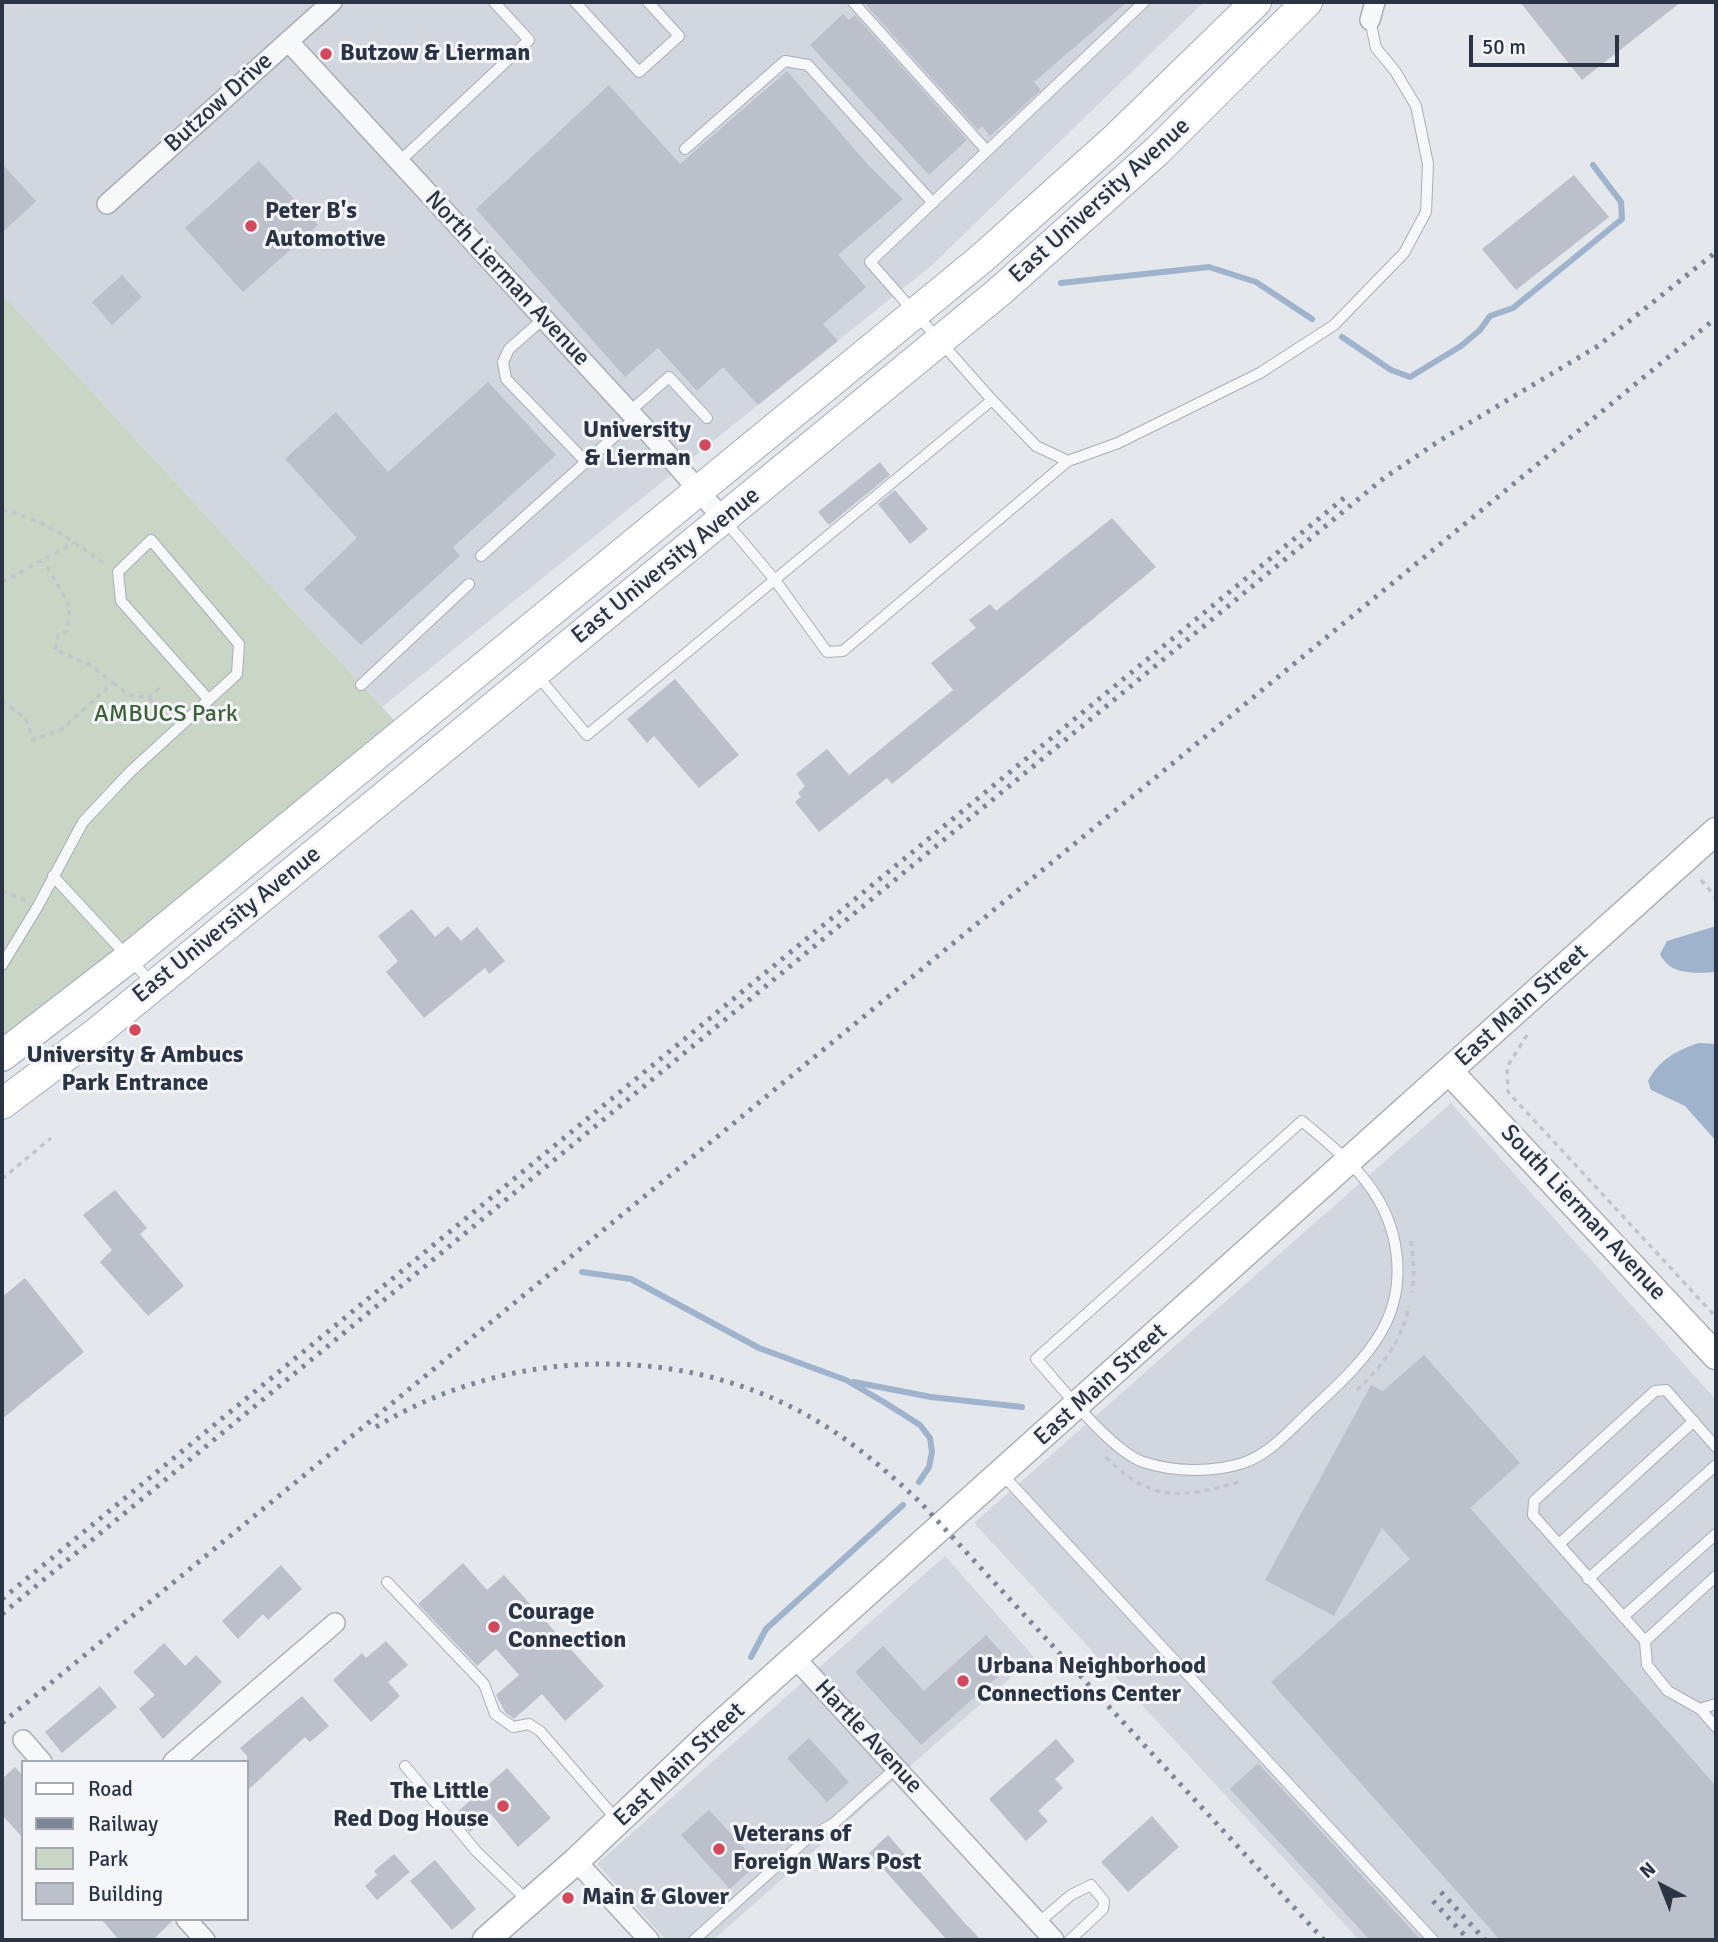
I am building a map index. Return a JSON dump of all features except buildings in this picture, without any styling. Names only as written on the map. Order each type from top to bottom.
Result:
[{"type":"main road","name":"East University Avenue","points":[[2,1056],[131,957],[914,314],[1105,148],[1256,2]]},
{"type":"main road","name":"East University Avenue","points":[[2,1104],[153,985],[939,342],[1068,232],[1157,151],[1307,2]]},
{"type":"main road","name":"East Main Street","points":[[486,1940],[576,1861],[618,1822],[635,1802],[1716,831]]},
{"type":"main road","name":"South Lierman Avenue","points":[[1449,1071],[1716,1356]]},
{"type":"street","name":"Butzow Drive","points":[[107,204],[332,2]]},
{"type":"street","name":"North Lierman Avenue","points":[[288,41],[632,415],[723,519]]},
{"type":"street","points":[[175,1760],[335,1623]]},
{"type":"street","name":"Hartle Avenue","points":[[795,1658],[1054,1940]]},
{"type":"street","points":[[23,1740],[40,1760]]},
{"type":"street","points":[[576,1861],[649,1940]]},
{"type":"street","points":[[188,1921],[205,1940]]},
{"type":"lane","points":[[399,162],[529,40],[494,2]]},
{"type":"lane","points":[[575,2],[639,72],[679,36],[648,2]]},
{"type":"lane","points":[[853,2],[987,151]]},
{"type":"lane","points":[[1068,461],[1035,446],[870,262],[1144,2]]},
{"type":"lane","points":[[723,519],[775,580],[827,652],[843,651],[1068,461],[1118,443],[1260,373],[1334,325],[1404,253],[1426,212],[1428,164],[1416,106],[1395,71],[1376,48],[1373,11]]},
{"type":"lane","points":[[685,149],[785,61],[808,65],[933,203]]},
{"type":"lane","points":[[543,319],[509,349],[503,362],[506,379],[586,462]]},
{"type":"lane","points":[[481,556],[586,462],[669,377],[707,418]]},
{"type":"lane","points":[[535,674],[587,735],[992,400]]},
{"type":"lane","points":[[2,965],[38,906],[83,822],[130,772],[209,700],[237,674],[239,644],[151,540],[118,572],[121,601],[209,700]]},
{"type":"lane","points":[[361,685],[469,584]]},
{"type":"lane","points":[[53,876],[131,957],[153,985]]},
{"type":"lane","points":[[1303,1121],[1350,1161],[1380,1201],[1393,1236],[1397,1287],[1393,1310],[1370,1351],[1269,1450],[1246,1463],[1217,1469],[1189,1470],[1142,1461],[1122,1448],[1078,1406],[1036,1359],[1303,1121]]},
{"type":"lane","points":[[1716,1447],[1666,1390],[1655,1391],[1534,1501],[1533,1515],[1645,1641],[1647,1665],[1668,1691],[1700,1709],[1716,1727]]},
{"type":"lane","points":[[1559,1544],[1694,1421]]},
{"type":"lane","points":[[1588,1579],[1716,1465]]},
{"type":"lane","points":[[1002,1474],[1433,1940]]},
{"type":"lane","points":[[1623,1617],[1716,1534]]},
{"type":"lane","points":[[1645,1641],[1716,1576]]},
{"type":"lane","points":[[387,1582],[484,1684],[495,1714],[513,1727],[529,1724],[540,1731],[618,1822]]},
{"type":"lane","points":[[1700,1709],[1716,1704]]},
{"type":"lane","points":[[405,1766],[477,1853],[530,1902]]},
{"type":"lane","points":[[694,1940],[809,1837],[833,1824],[896,1768]]},
{"type":"lane","points":[[1038,1923],[1071,1895],[1091,1885],[1104,1901],[1103,1909],[1070,1940]]},
{"type":"path","points":[[2,510],[41,522],[118,572]]},
{"type":"path","points":[[2,582],[74,542]]},
{"type":"path","points":[[44,561],[70,607],[67,632],[58,635],[55,650],[90,665],[129,695],[148,698],[158,705]]},
{"type":"path","points":[[2,701],[26,719],[33,740],[62,729],[113,683]]},
{"type":"path","points":[[148,698],[162,685]]},
{"type":"path","points":[[1701,880],[1715,896],[1716,906]]},
{"type":"path","points":[[2,891],[38,906]]},
{"type":"path","points":[[1527,1035],[1504,1067],[1508,1092],[1716,1317]]},
{"type":"path","points":[[2,1180],[51,1138]]},
{"type":"path","points":[[1349,1397],[1380,1368],[1397,1345],[1413,1288],[1413,1252],[1409,1232]]},
{"type":"path","points":[[1101,1452],[1128,1479],[1157,1493],[1203,1492],[1245,1480]]},
{"type":"shaded area","points":[[2,2],[1204,2],[931,266],[382,707],[2,294]]},
{"type":"shaded area","points":[[1451,1103],[1716,1400],[1716,1940],[1359,1940],[974,1523]]},
{"type":"shaded area","points":[[945,1556],[1034,1657],[713,1940],[666,1940],[597,1864]]},
{"type":"green space","name":"AMBUCS Park","points":[[2,294],[404,731],[2,1056]]},
{"type":"water","points":[[1716,926],[1716,972],[1684,972],[1664,961],[1660,954],[1667,941]]},
{"type":"water","points":[[1699,1043],[1716,1044],[1716,1141],[1685,1106],[1651,1090],[1648,1081],[1669,1057]]},
{"type":"waterway","points":[[1342,337],[1391,370],[1410,377],[1461,346],[1480,330],[1490,316],[1513,308],[1622,219],[1621,202],[1593,165]]},
{"type":"waterway","points":[[1061,283],[1209,267],[1256,282],[1312,319]]},
{"type":"waterway","points":[[582,1272],[631,1279],[759,1348],[846,1380],[887,1404],[920,1425],[930,1438],[932,1452],[929,1467],[919,1482]]},
{"type":"waterway","points":[[854,1382],[931,1397],[1022,1407]]},
{"type":"waterway","points":[[751,1657],[766,1629],[903,1505]]},
{"type":"railway","points":[[2,1614],[1384,478],[1439,441],[1598,346],[1716,252]]},
{"type":"railway","points":[[2,1723],[1716,318]]},
{"type":"railway","points":[[2,1599],[1344,498]]},
{"type":"railway","points":[[376,1427],[428,1400],[483,1381],[540,1369],[599,1364],[657,1367],[714,1378],[770,1397],[822,1424],[873,1461],[921,1503],[1324,1940]]},
{"type":"railway","points":[[1441,1892],[1485,1940]]},
{"type":"railway","points":[[1433,1901],[1469,1940]]},
{"type":"place","name":"Butzow & Lierman","points":[[326,54]]},
{"type":"place","name":"Peter B's Automotive","points":[[251,226]]},
{"type":"place","name":"University & Lierman","points":[[705,445]]},
{"type":"place","name":"University & Ambucs Park Entrance","points":[[135,1030]]},
{"type":"place","name":"Courage Connection","points":[[494,1627]]},
{"type":"place","name":"Urbana Neighborhood Connections Center","points":[[963,1681]]},
{"type":"place","name":"The Little Red Dog House","points":[[503,1806]]},
{"type":"place","name":"Veterans of Foreign Wars Post","points":[[719,1849]]},
{"type":"place","name":"Main & Glover","points":[[568,1898]]}]
